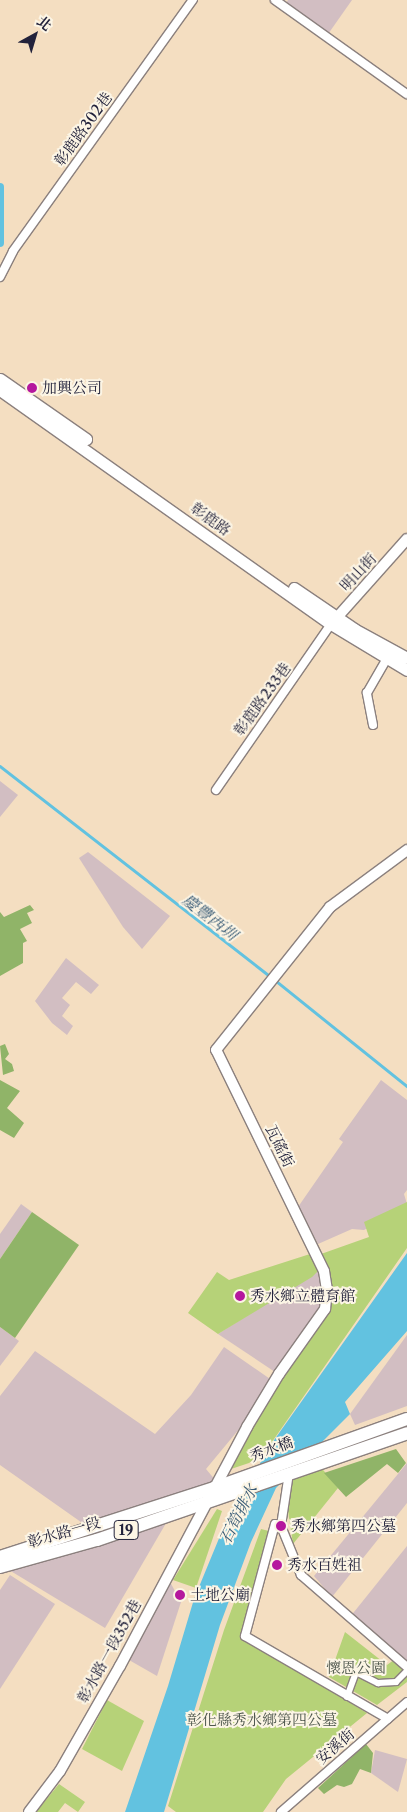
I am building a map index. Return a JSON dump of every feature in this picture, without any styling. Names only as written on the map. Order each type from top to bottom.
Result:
[{"type":"main road","name":"彰鹿路","points":[[0,379],[98,452],[387,659],[407,670]]},
{"type":"main road","name":"彰鹿路","points":[[0,390],[98,452]]},
{"type":"main road","name":"彰鹿路","points":[[334,620],[407,658]]},
{"type":"main road","name":"秀水橋","points":[[212,1494],[340,1442],[407,1419]]},
{"type":"main road","name":"秀水橋","points":[[250,1486],[344,1457],[407,1434]]},
{"type":"main road","name":"彰水路一段","points":[[0,1557],[212,1494],[250,1486]]},
{"type":"main road","name":"彰水路一段","points":[[0,1567],[97,1540],[212,1494]]},
{"type":"street","name":"彰鹿路302巷","points":[[0,277],[13,251],[193,0]]},
{"type":"street","points":[[274,0],[407,94]]},
{"type":"street","name":"明山街","points":[[334,620],[407,539]]},
{"type":"street","name":"彰鹿路233巷","points":[[216,790],[334,620]]},
{"type":"street","points":[[373,725],[367,693],[387,659]]},
{"type":"street","name":"瓦磘街","points":[[212,1494],[279,1374],[325,1309],[327,1290],[324,1271],[216,1050],[330,907],[407,850]]},
{"type":"street","points":[[289,1473],[281,1526],[301,1575],[407,1667]]},
{"type":"street","name":"彰水路一段352巷","points":[[29,1812],[60,1771],[212,1494]]},
{"type":"street","points":[[281,1526],[275,1524],[245,1636],[347,1697],[388,1719]]},
{"type":"street","points":[[347,1697],[356,1672],[378,1683],[396,1682],[407,1671]]},
{"type":"street","name":"安溪街","points":[[281,1812],[407,1702]]},
{"type":"shaded area","points":[[288,0],[352,0],[326,37],[283,7]]},
{"type":"shaded area","points":[[0,781],[18,795],[0,817]]},
{"type":"shaded area","points":[[88,852],[170,916],[142,949],[123,927],[79,858]]},
{"type":"shaded area","points":[[66,958],[99,985],[91,994],[76,982],[62,998],[70,1005],[62,1016],[73,1026],[67,1035],[52,1023],[35,1001]]},
{"type":"shaded area","points":[[381,1080],[407,1100],[407,1190],[404,1194],[407,1204],[403,1209],[364,1230],[352,1229],[318,1244],[298,1207],[343,1142],[339,1139]]},
{"type":"shaded area","points":[[21,1204],[32,1212],[0,1259],[0,1234]]},
{"type":"shaded area","points":[[318,1271],[325,1302],[278,1374],[218,1334]]},
{"type":"shaded area","points":[[0,1327],[19,1341],[0,1366]]},
{"type":"shaded area","points":[[407,1335],[407,1406],[355,1425],[350,1414]]},
{"type":"shaded area","points":[[224,1347],[273,1381],[240,1428],[206,1469],[216,1481],[88,1527],[0,1465],[0,1396],[35,1351],[155,1434],[191,1395]]},
{"type":"shaded area","points":[[407,1463],[407,1503],[332,1597],[314,1576]]},
{"type":"shaded area","points":[[169,1518],[105,1628],[9,1570]]},
{"type":"shaded area","points":[[407,1546],[407,1669],[350,1617]]},
{"type":"shaded area","points":[[10,1575],[55,1604],[0,1689],[0,1590]]},
{"type":"shaded area","points":[[170,1582],[181,1602],[157,1676],[129,1660]]},
{"type":"shaded area","points":[[375,1750],[407,1759],[398,1792],[371,1773]]},
{"type":"green space","points":[[30,905],[34,910],[27,913],[32,923],[20,929],[27,941],[23,943],[23,963],[0,976],[0,912],[4,917]]},
{"type":"green space","points":[[5,1044],[9,1054],[5,1059],[12,1064],[14,1071],[3,1075],[0,1046]]},
{"type":"green space","points":[[0,1080],[20,1091],[7,1108],[24,1123],[14,1138],[0,1130]]},
{"type":"green space","points":[[407,1202],[407,1248],[265,1452],[249,1463],[219,1473],[326,1314],[321,1254],[369,1237],[364,1222]]},
{"type":"green space","points":[[32,1212],[79,1245],[15,1338],[0,1327],[0,1259]]},
{"type":"green space","name":"秀水鄉立體育館","points":[[310,1254],[318,1271],[312,1277],[218,1334],[188,1313],[217,1272],[229,1280]]},
{"type":"green space","points":[[396,1449],[406,1463],[398,1473],[387,1464],[346,1497],[324,1473]]},
{"type":"green space","points":[[319,1465],[338,1488],[293,1544],[288,1511],[292,1475]]},
{"type":"green space","points":[[217,1509],[222,1511],[196,1588],[173,1580]]},
{"type":"green space","name":"彰化縣秀水鄉第四公墓","points":[[261,1529],[269,1531],[242,1637],[367,1713],[286,1779],[263,1812],[176,1812],[168,1806],[224,1630]]},
{"type":"green space","name":"懷恩公園","points":[[345,1632],[387,1665],[395,1659],[407,1670],[407,1682],[377,1705],[329,1677]]},
{"type":"green space","points":[[107,1700],[144,1721],[122,1771],[82,1749]]},
{"type":"green space","points":[[366,1744],[373,1753],[371,1773],[360,1769],[352,1784],[344,1787],[337,1785],[324,1794],[318,1788]]},
{"type":"green space","points":[[59,1784],[85,1802],[78,1812],[65,1803],[58,1812],[36,1812]]},
{"type":"water","name":"石筍排水","points":[[407,1253],[407,1331],[345,1402],[350,1414],[276,1488],[251,1542],[220,1625],[164,1812],[125,1812],[168,1686],[194,1599],[227,1519],[272,1443]]},
{"type":"waterway","points":[[0,187],[0,243]]},
{"type":"waterway","name":"慶豐西圳","points":[[0,766],[271,977]]},
{"type":"waterway","name":"慶豐西圳","points":[[275,980],[407,1086]]},
{"type":"place","name":"加興公司","points":[[32,388]]},
{"type":"place","name":"秀水鄉立體育館","points":[[240,1296]]},
{"type":"place","name":"秀水鄉第四公墓","points":[[281,1526]]},
{"type":"place","name":"秀水百姓祖","points":[[277,1565]]},
{"type":"place","name":"土地公廟","points":[[180,1595]]}]
